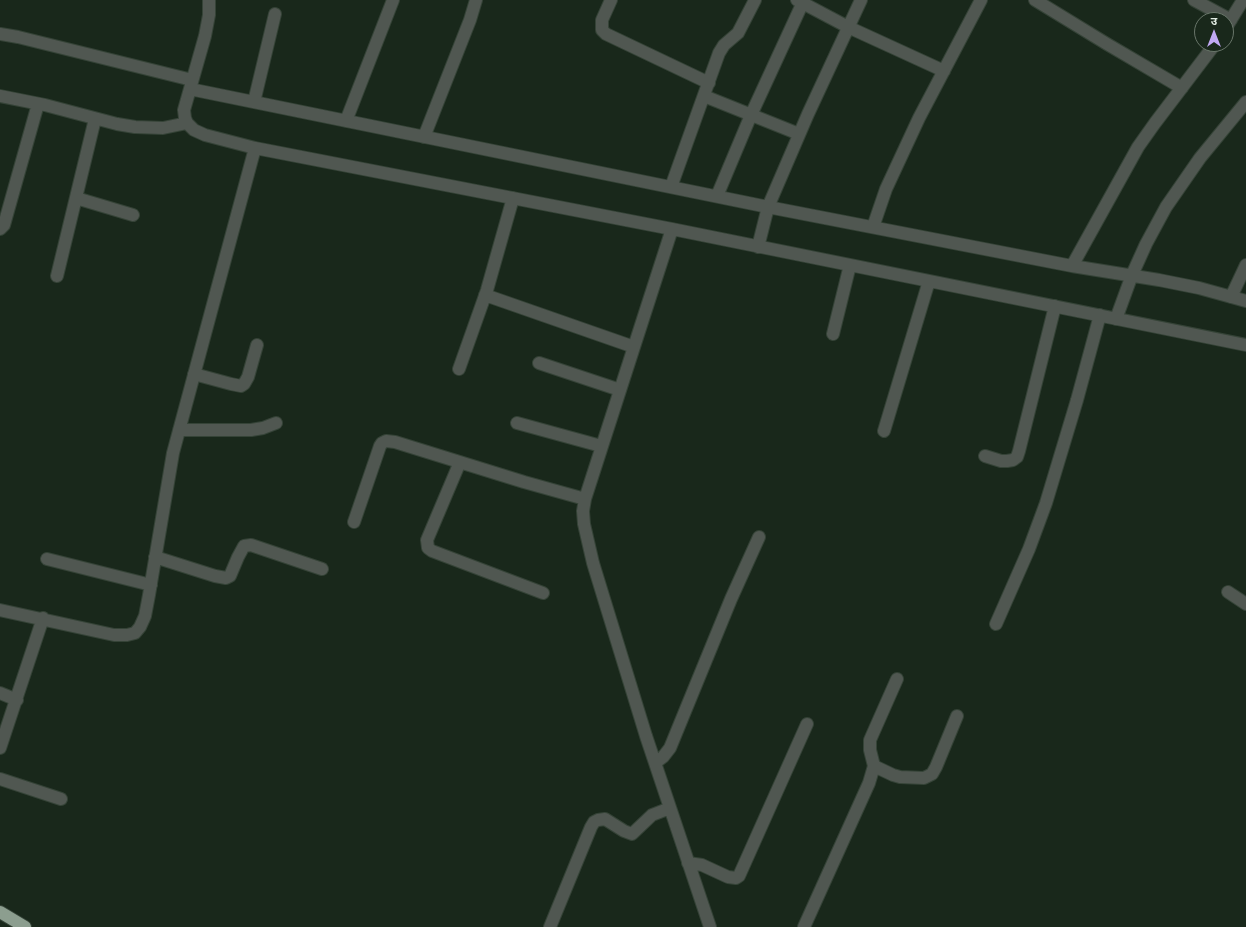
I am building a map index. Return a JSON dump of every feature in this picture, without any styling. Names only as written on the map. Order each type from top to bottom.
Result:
[{"type":"highway","points":[[0,912],[25,927]]},
{"type":"street","points":[[209,0],[209,15],[205,36],[184,110],[184,118],[187,123],[194,130],[205,135],[255,148],[672,229],[759,241],[850,265],[1246,345]]},
{"type":"street","points":[[346,121],[393,0]]},
{"type":"street","points":[[424,137],[470,20],[476,0]]},
{"type":"street","points":[[611,0],[602,20],[602,30],[606,34],[709,83]]},
{"type":"street","points":[[671,187],[724,44],[738,33],[755,0]]},
{"type":"street","points":[[759,241],[767,211],[799,134],[861,0]]},
{"type":"street","points":[[874,227],[890,181],[919,118],[981,0]]},
{"type":"street","points":[[1035,0],[1182,88]]},
{"type":"street","points":[[1194,0],[1211,12]]},
{"type":"street","points":[[1234,14],[1243,0]]},
{"type":"street","points":[[717,196],[801,1],[848,27],[944,71]]},
{"type":"street","points":[[254,102],[275,14]]},
{"type":"street","points":[[0,34],[18,36],[254,102],[717,196],[767,211],[874,227],[1072,266],[1132,275],[1199,288],[1246,301]]},
{"type":"street","points":[[1072,266],[1138,147],[1209,52]]},
{"type":"street","points":[[0,96],[117,124],[148,128],[168,128],[187,123]]},
{"type":"street","points":[[704,96],[799,134]]},
{"type":"street","points":[[1116,318],[1132,275],[1146,244],[1166,207],[1200,158],[1246,102]]},
{"type":"street","points":[[0,229],[4,225],[38,104]]},
{"type":"street","points":[[57,276],[95,119]]},
{"type":"street","points":[[0,610],[114,635],[127,635],[135,633],[140,627],[151,585],[173,453],[215,292],[255,148]]},
{"type":"street","points":[[76,198],[133,215]]},
{"type":"street","points":[[459,369],[485,295],[513,198]]},
{"type":"street","points":[[672,229],[601,446],[585,499],[583,511],[586,539],[655,763],[710,927]]},
{"type":"street","points":[[833,334],[850,265]]},
{"type":"street","points":[[1230,297],[1246,265]]},
{"type":"street","points":[[884,431],[929,281]]},
{"type":"street","points":[[485,295],[634,347]]},
{"type":"street","points":[[985,456],[1001,461],[1013,460],[1017,457],[1055,306]]},
{"type":"street","points":[[996,624],[1029,549],[1046,503],[1077,400],[1100,315]]},
{"type":"street","points":[[194,374],[241,386],[248,377],[256,345]]},
{"type":"street","points":[[538,363],[620,390]]},
{"type":"street","points":[[179,430],[251,430],[263,428],[276,423]]},
{"type":"street","points":[[518,423],[601,446]]},
{"type":"street","points":[[354,522],[380,446],[384,441],[395,442],[524,482],[585,499]]},
{"type":"street","points":[[460,462],[427,540],[428,548],[432,551],[543,593]]},
{"type":"street","points":[[655,763],[663,757],[670,748],[731,600],[759,537]]},
{"type":"street","points":[[155,557],[215,576],[226,578],[230,576],[244,546],[251,545],[322,569]]},
{"type":"street","points":[[47,559],[151,585]]},
{"type":"street","points":[[1228,592],[1246,604]]},
{"type":"street","points":[[0,748],[17,700],[42,618]]},
{"type":"street","points":[[804,927],[869,783],[874,766],[870,750],[870,740],[897,679]]},
{"type":"street","points":[[0,693],[17,700]]},
{"type":"street","points":[[874,766],[900,777],[924,778],[932,774],[957,716]]},
{"type":"street","points":[[688,863],[702,865],[728,877],[736,878],[740,876],[807,724]]},
{"type":"street","points":[[0,779],[61,799]]},
{"type":"street","points":[[550,927],[590,827],[594,822],[605,819],[624,831],[632,834],[652,815],[670,808]]}]
